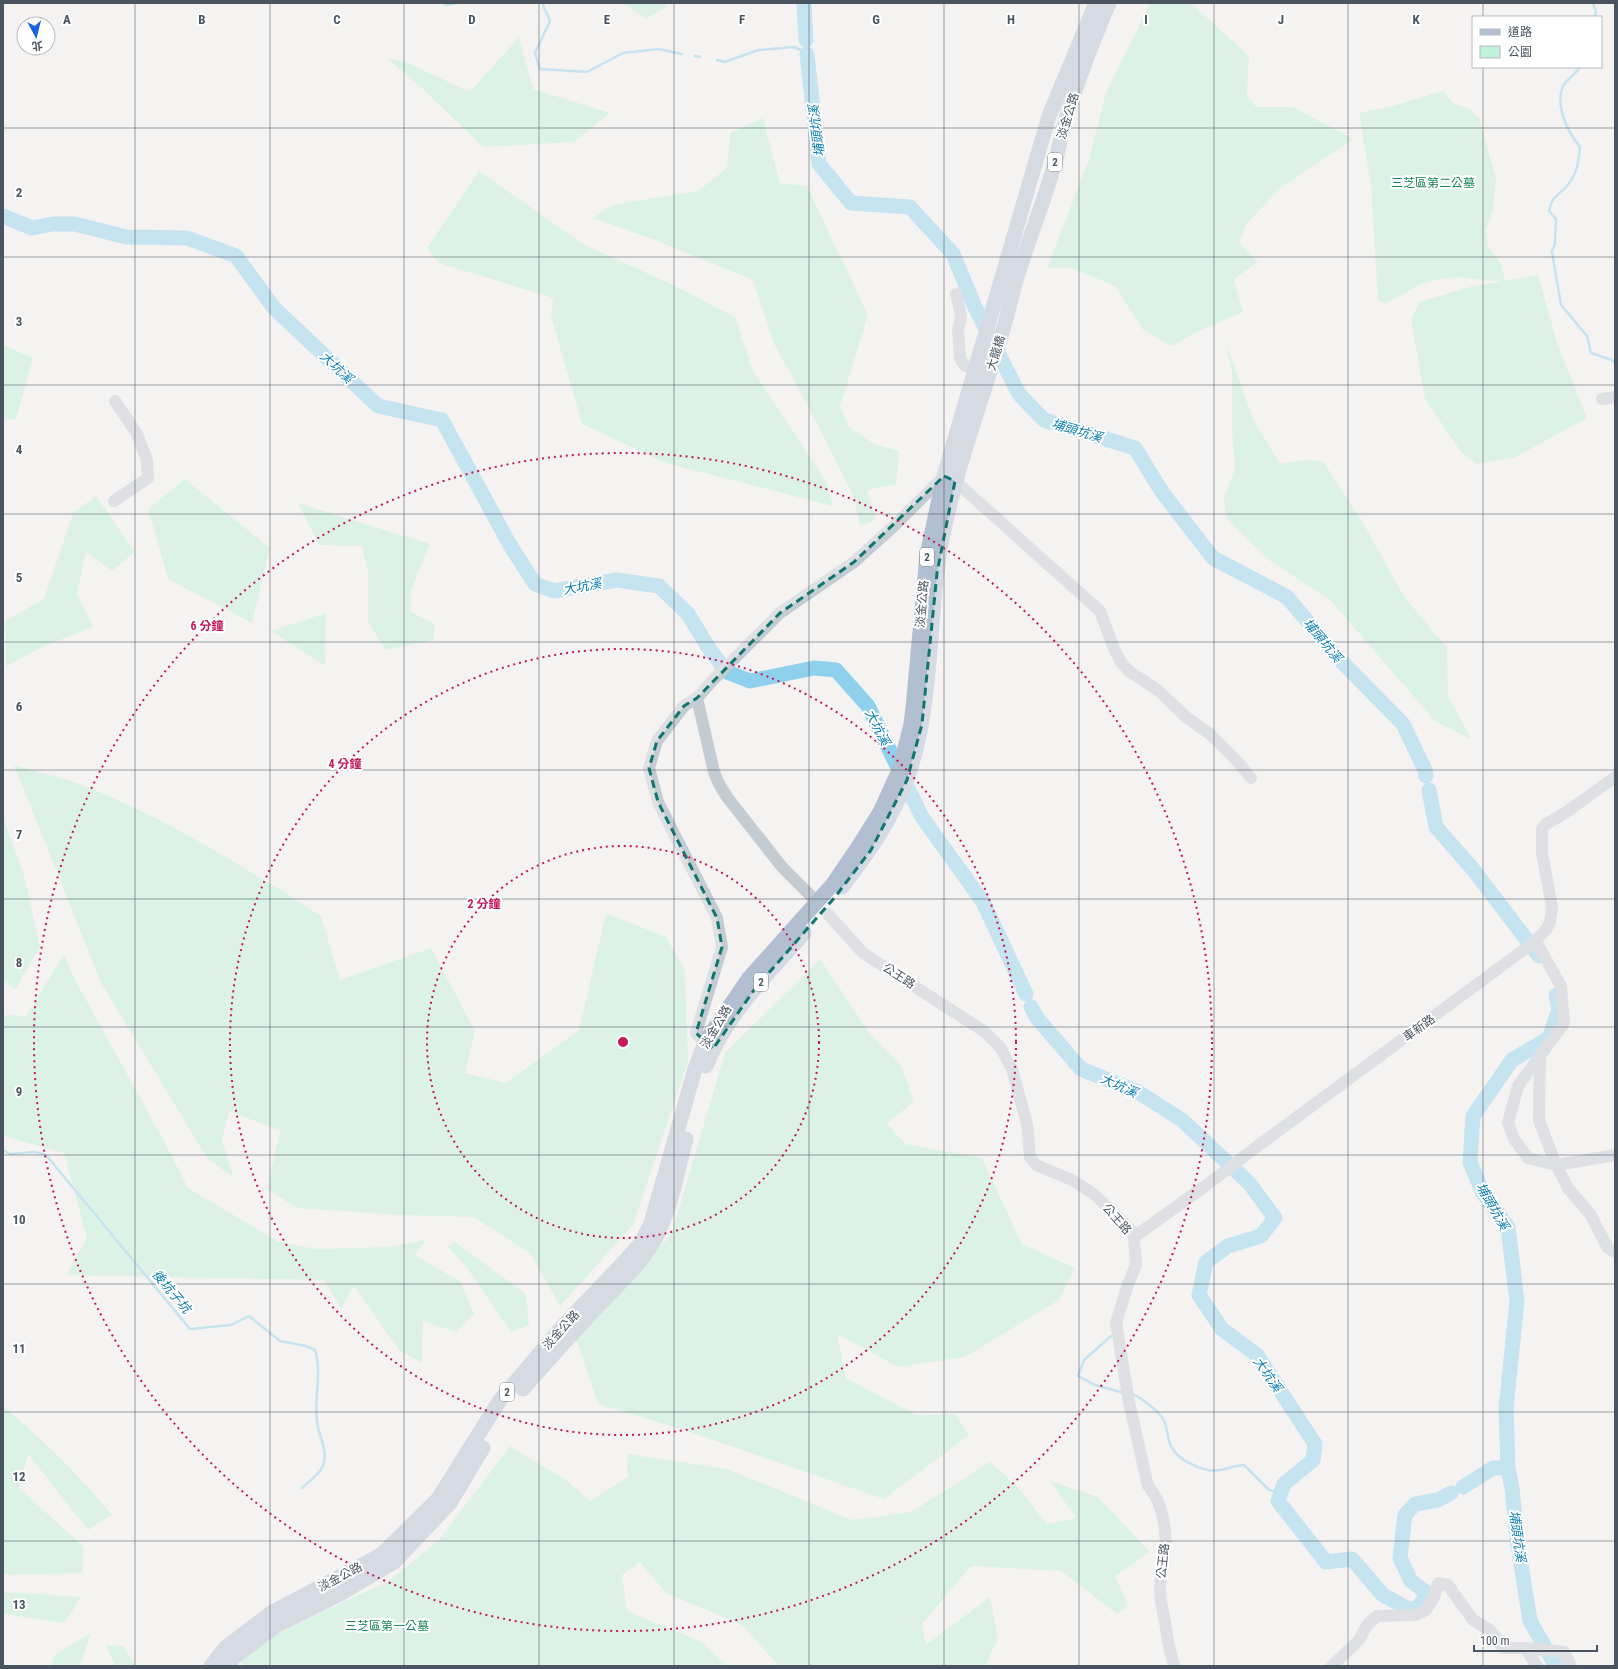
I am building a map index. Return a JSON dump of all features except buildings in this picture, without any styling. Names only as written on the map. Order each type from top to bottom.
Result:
[{"type":"main road","name":"淡金公路","points":[[996,302],[1049,116],[1096,3]]},
{"type":"main road","name":"淡金公路","points":[[1005,322],[1018,273],[1052,174],[1065,121],[1090,48],[1109,3]]},
{"type":"main road","name":"大龍橋","points":[[977,366],[996,302]]},
{"type":"main road","name":"大龍橋","points":[[986,384],[1005,322]]},
{"type":"main road","name":"淡金公路","points":[[211,1666],[225,1648],[271,1613],[394,1562],[450,1503],[506,1409],[562,1344],[634,1268],[648,1251],[660,1228],[668,1206],[704,1073],[709,1046],[729,1024],[754,990],[817,916],[831,894],[871,850],[890,817],[895,794],[907,762],[924,706],[940,550],[950,479],[977,366]]},
{"type":"main road","name":"淡金公路","points":[[950,479],[986,384]]},
{"type":"main road","name":"淡金公路","points":[[228,1666],[233,1658],[277,1625],[353,1578]]},
{"type":"street","points":[[956,294],[961,318],[958,329],[960,358],[964,365],[977,366]]},
{"type":"street","points":[[1602,399],[1615,397]]},
{"type":"street","points":[[114,501],[148,478],[147,460],[137,434],[115,401]]},
{"type":"street","points":[[709,1046],[696,1033],[722,947],[717,918],[658,802],[649,768],[657,741],[684,706],[697,698],[780,613],[854,562],[950,479],[1100,611],[1114,649],[1121,662],[1129,671],[1149,684],[1186,717],[1210,734],[1236,760],[1251,778]]},
{"type":"street","points":[[697,698],[714,772],[719,784],[727,797],[782,867],[814,900]]},
{"type":"street","name":"車新路","points":[[1134,1237],[1505,965],[1534,942],[1546,930],[1550,922],[1552,907],[1542,853],[1542,829],[1546,824],[1565,813],[1615,777]]},
{"type":"street","name":"公王路","points":[[817,916],[863,953],[985,1032],[1000,1047],[1012,1069],[1027,1124],[1030,1157],[1036,1165],[1072,1180],[1094,1194],[1131,1230],[1134,1237],[1136,1265],[1128,1284],[1116,1324],[1128,1398],[1148,1486],[1154,1492],[1160,1506],[1164,1528],[1166,1548],[1160,1589],[1162,1614],[1166,1627],[1171,1658],[1175,1666]]},
{"type":"street","points":[[1534,942],[1561,986],[1564,1023],[1518,1086],[1508,1123],[1514,1139],[1528,1158],[1556,1165],[1615,1155]]},
{"type":"street","points":[[1540,1057],[1539,1120],[1556,1165],[1568,1188],[1590,1214],[1608,1248],[1615,1252]]},
{"type":"street","points":[[1332,1666],[1359,1640],[1367,1625],[1377,1616],[1416,1615],[1426,1610],[1434,1597],[1438,1583],[1448,1585],[1473,1620],[1490,1630],[1503,1648],[1525,1648],[1564,1652],[1571,1666]]},
{"type":"street","points":[[1525,1648],[1537,1666]]},
{"type":"highlighted area","points":[[944,476],[955,481],[937,573],[922,724],[907,780],[871,850],[835,897],[754,990],[713,1049],[696,1033],[722,947],[717,918],[658,802],[649,768],[657,741],[684,706],[697,698],[780,613],[854,562]]},
{"type":"green space","points":[[623,3],[663,3],[668,6],[646,19]]},
{"type":"green space","points":[[1150,3],[1191,3],[1249,56],[1247,94],[1256,107],[1293,107],[1353,139],[1283,186],[1247,223],[1239,242],[1258,262],[1234,279],[1243,312],[1199,331],[1171,346],[1143,330],[1115,286],[1071,268],[1047,268],[1089,159],[1106,93]]},
{"type":"green space","points":[[519,37],[533,89],[610,113],[574,142],[483,147],[425,91],[388,59],[404,61],[470,92]]},
{"type":"green space","name":"三芝區第二公墓","points":[[1443,91],[1453,103],[1470,109],[1479,118],[1496,179],[1493,210],[1486,230],[1488,247],[1501,264],[1505,281],[1538,275],[1558,346],[1587,418],[1516,457],[1476,464],[1461,452],[1425,399],[1411,320],[1419,302],[1470,287],[1504,281],[1459,277],[1441,279],[1421,284],[1385,304],[1378,300],[1371,186],[1359,113],[1393,106]]},
{"type":"green space","points":[[763,118],[780,183],[807,186],[868,315],[840,406],[849,427],[874,444],[899,451],[896,484],[867,490],[876,520],[860,526],[854,498],[807,404],[774,344],[753,280],[655,240],[593,218],[612,205],[698,191],[727,168],[730,133]]},
{"type":"green space","points":[[479,171],[583,244],[675,286],[735,317],[753,371],[826,481],[833,506],[666,463],[582,424],[551,316],[553,298],[439,263],[427,248]]},
{"type":"green space","points":[[1225,340],[1254,421],[1280,464],[1304,460],[1323,461],[1366,528],[1403,595],[1447,648],[1448,695],[1471,739],[1435,721],[1330,600],[1269,560],[1226,518],[1224,498],[1235,468],[1232,430],[1232,373]]},
{"type":"green space","points":[[3,345],[33,358],[16,419],[3,420]]},
{"type":"green space","points":[[185,479],[270,548],[252,623],[168,579],[148,509]]},
{"type":"green space","points":[[96,496],[135,552],[112,571],[86,552],[77,593],[93,627],[47,645],[6,666],[5,621],[44,599],[73,513]]},
{"type":"green space","points":[[298,503],[430,544],[411,590],[411,612],[435,624],[433,640],[385,650],[368,621],[368,573],[362,546],[319,545]]},
{"type":"green space","points":[[326,613],[325,666],[271,631]]},
{"type":"green space","points":[[14,765],[85,786],[154,817],[239,864],[321,916],[340,980],[431,948],[475,1031],[465,1073],[506,1083],[579,1030],[606,913],[666,937],[685,970],[688,1061],[633,1225],[560,1306],[530,1253],[473,1217],[399,1215],[297,1208],[267,1189],[280,1131],[229,1111],[222,1140],[234,1178],[207,1158],[101,983]]},
{"type":"green space","points":[[3,816],[24,875],[40,947],[15,990],[3,980]]},
{"type":"green space","points":[[64,954],[74,978],[163,1139],[188,1188],[279,1242],[316,1249],[389,1247],[426,1240],[415,1255],[461,1282],[474,1314],[456,1332],[423,1321],[422,1363],[399,1350],[354,1286],[341,1309],[324,1280],[66,1275],[87,1238],[64,1153],[3,1136],[3,1015],[26,1016]]},
{"type":"green space","points":[[820,959],[870,1034],[901,1065],[914,1102],[887,1123],[905,1144],[982,1158],[1022,1244],[1075,1268],[1059,1300],[965,1357],[898,1367],[837,1334],[846,1378],[916,1415],[955,1414],[969,1435],[884,1499],[687,1431],[598,1404],[576,1339],[671,1235],[725,1053]]},
{"type":"green space","points":[[455,1242],[526,1294],[529,1325],[511,1332],[465,1265],[448,1247]]},
{"type":"green space","points":[[3,1406],[60,1458],[112,1515],[88,1530],[28,1454],[19,1488],[84,1547],[82,1573],[3,1575]]},
{"type":"green space","name":"三芝區第一公墓","points":[[510,1446],[566,1480],[590,1501],[628,1477],[627,1454],[727,1469],[852,1520],[911,1512],[990,1462],[1015,1484],[1047,1524],[1076,1518],[1050,1481],[1098,1497],[1150,1552],[1115,1576],[1128,1606],[1117,1614],[1061,1571],[971,1566],[922,1624],[926,1645],[990,1597],[998,1639],[985,1666],[779,1666],[742,1625],[666,1593],[640,1562],[622,1575],[627,1611],[702,1642],[727,1666],[246,1666],[239,1661],[286,1628],[385,1583],[401,1571],[438,1541]]},
{"type":"green space","points":[[3,1592],[81,1597],[65,1623],[3,1614]]},
{"type":"green space","points":[[91,1633],[79,1666],[51,1666],[55,1654]]},
{"type":"green space","points":[[106,1645],[123,1646],[136,1666],[115,1666]]},
{"type":"waterway","points":[[443,3],[447,5],[457,3]]},
{"type":"waterway","points":[[542,3],[550,21],[535,53],[540,69],[587,72],[623,53],[659,49],[682,54]]},
{"type":"waterway","name":"埔頭坑溪","points":[[804,3],[806,40]]},
{"type":"waterway","points":[[1593,3],[1596,12],[1594,16]]},
{"type":"waterway","points":[[717,60],[725,62],[758,50],[794,47],[803,51],[809,70]]},
{"type":"waterway","name":"埔頭坑溪","points":[[807,54],[819,164],[851,203],[910,207],[953,254],[975,307],[1019,394],[1044,420],[1135,448],[1162,492],[1213,558],[1287,597],[1339,659],[1403,724],[1425,770],[1426,776]]},
{"type":"waterway","points":[[695,56],[700,57]]},
{"type":"waterway","points":[[1579,68],[1565,83],[1561,94],[1561,110],[1571,134],[1580,147],[1578,162],[1573,177],[1567,186],[1554,199],[1550,206],[1549,211],[1556,219],[1555,243],[1552,252],[1561,305],[1587,336],[1591,353],[1612,360],[1615,363]]},
{"type":"waterway","name":"大坑溪","points":[[3,216],[32,228],[53,224],[75,224],[126,237],[187,238],[236,256],[274,308],[378,406],[442,420],[510,545],[535,584],[554,591],[617,580],[659,586],[688,614],[710,650],[727,672],[750,681],[814,668],[836,670],[868,706],[922,817],[983,902],[1026,994]]},
{"type":"waterway","name":"埔頭坑溪","points":[[1429,790],[1436,827],[1472,868],[1539,956]]},
{"type":"waterway","name":"埔頭坑溪","points":[[1556,995],[1559,1010],[1549,1038],[1512,1060],[1473,1116],[1470,1162],[1483,1193],[1508,1227],[1517,1301],[1506,1408],[1508,1468],[1530,1621],[1556,1666]]},
{"type":"waterway","name":"大坑溪","points":[[1031,1007],[1037,1018],[1081,1069],[1138,1092],[1182,1120],[1249,1183],[1275,1218],[1261,1236],[1228,1246],[1206,1262],[1199,1295],[1222,1329],[1257,1355],[1315,1444],[1313,1460],[1284,1484],[1278,1501],[1326,1562],[1352,1559],[1383,1595],[1409,1609],[1419,1607],[1427,1593],[1411,1581],[1400,1558],[1405,1515],[1415,1504],[1438,1500],[1451,1493]]},
{"type":"waterway","name":"後坑子坑","points":[[3,1150],[10,1154],[35,1152],[46,1155],[190,1329],[231,1325],[249,1316],[280,1341],[306,1346],[315,1350],[318,1369],[316,1417],[324,1446],[325,1456],[323,1466],[319,1472],[302,1488]]},
{"type":"waterway","points":[[1111,1336],[1084,1360],[1078,1376],[1095,1385],[1124,1393]]},
{"type":"waterway","points":[[1132,1395],[1137,1396],[1147,1403],[1161,1416],[1164,1420],[1172,1448],[1183,1459],[1198,1467],[1213,1471],[1244,1465],[1269,1490],[1281,1493]]},
{"type":"waterway","name":"大坑溪","points":[[1463,1487],[1493,1468],[1508,1468]]}]
